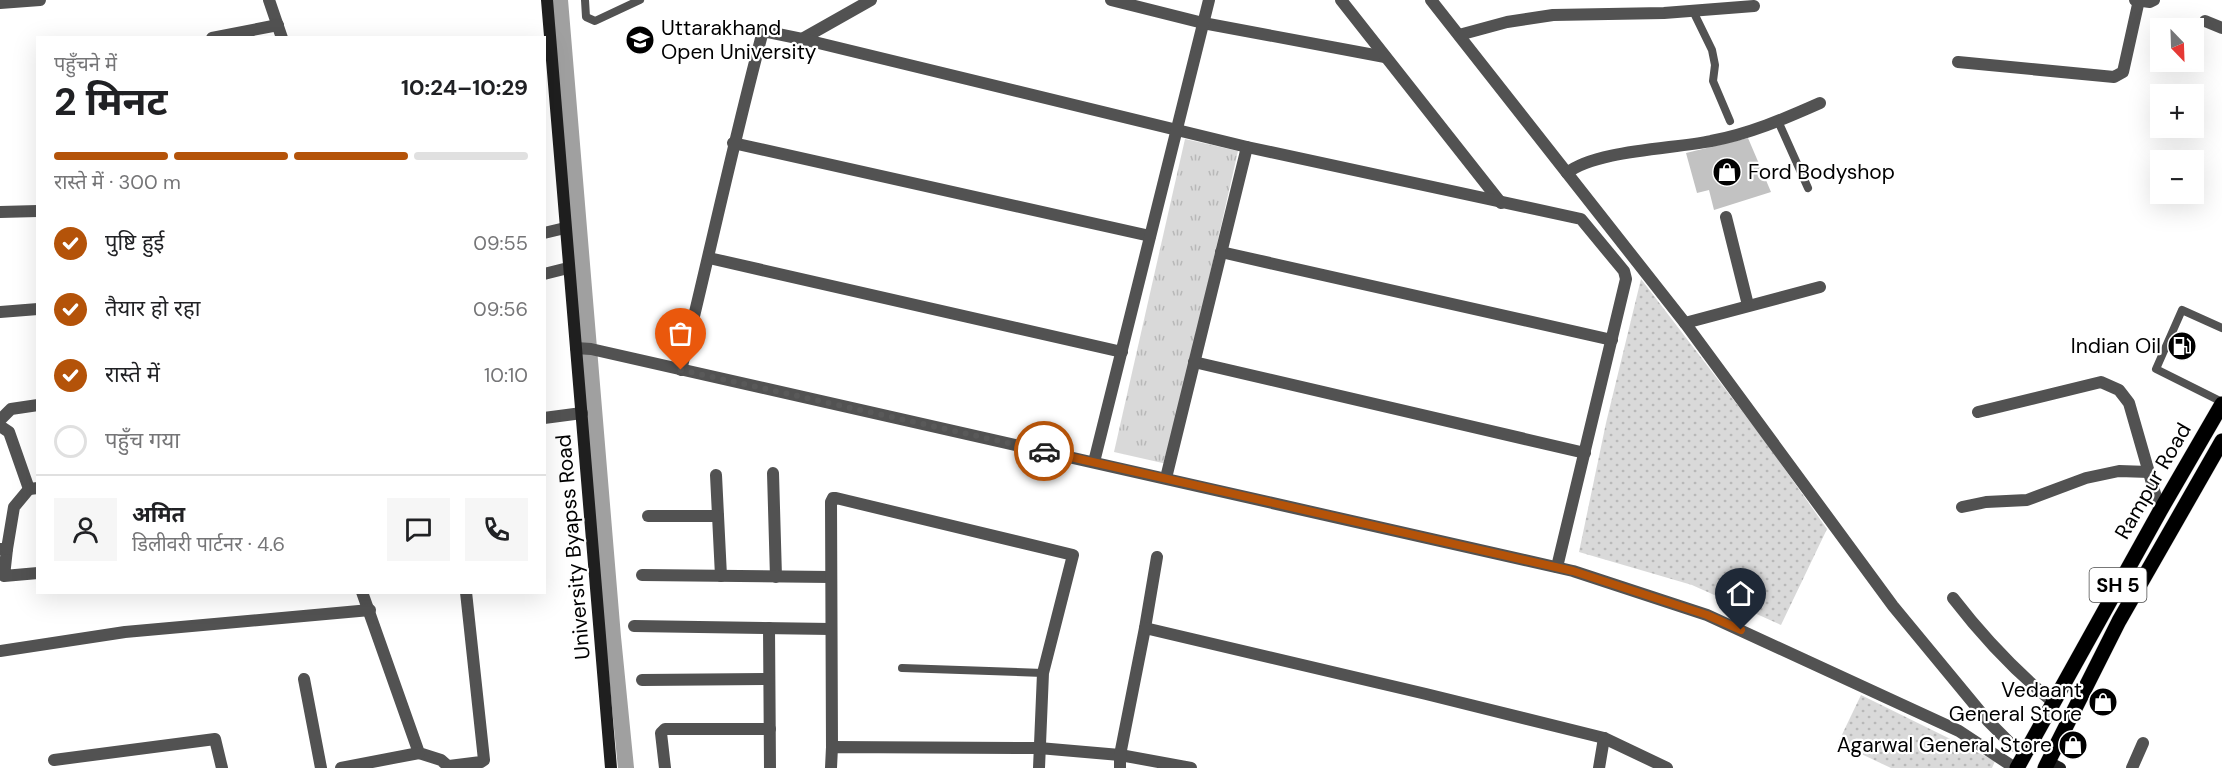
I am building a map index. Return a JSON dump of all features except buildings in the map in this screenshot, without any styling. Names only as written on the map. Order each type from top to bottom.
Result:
[{"type":"main road","name":"University Byapss Road","points":[[547,0],[568,268],[583,348],[582,413],[611,768]]},
{"type":"main road","name":"Rampur Road","points":[[2016,768],[2222,403]]},
{"type":"main road","points":[[2026,752],[2051,766],[2119,621],[2222,441]]},
{"type":"street","points":[[0,3],[40,0]]},
{"type":"street","points":[[235,36],[280,32],[269,0]]},
{"type":"street","points":[[802,39],[871,0]]},
{"type":"street","points":[[1111,0],[1203,24],[1385,57]]},
{"type":"street","points":[[1094,462],[1209,0]]},
{"type":"street","points":[[1341,0],[1501,203]]},
{"type":"street","points":[[1431,0],[1686,323],[1893,606],[1988,721],[2010,743],[2026,752]]},
{"type":"street","points":[[1958,62],[2120,76],[2123,72],[2137,0],[2150,2],[2154,0]]},
{"type":"street","points":[[1458,35],[1507,22],[1553,15],[1693,11],[1754,6]]},
{"type":"street","points":[[2205,21],[2222,28]]},
{"type":"street","points":[[681,370],[709,258],[734,142],[763,31],[802,39],[1247,147],[1581,219],[1623,271],[1626,279],[1557,567]]},
{"type":"street","points":[[1567,173],[1596,159],[1710,141],[1758,130],[1820,103]]},
{"type":"street","points":[[734,142],[1150,236]]},
{"type":"street","points":[[1166,478],[1247,147]]},
{"type":"street","points":[[0,212],[36,211]]},
{"type":"street","points":[[1726,217],[1748,305]]},
{"type":"street","points":[[546,233],[565,228]]},
{"type":"street","points":[[1221,252],[1612,340]]},
{"type":"street","points":[[709,258],[1122,352]]},
{"type":"street","points":[[546,274],[568,268]]},
{"type":"street","points":[[1686,323],[1820,287]]},
{"type":"street","points":[[0,312],[36,309]]},
{"type":"street","points":[[583,348],[1557,567],[1707,615],[1959,731],[2016,768]]},
{"type":"street","points":[[1194,362],[1585,453]]},
{"type":"street","points":[[1978,412],[2101,382],[2119,390],[2129,403],[2160,511]]},
{"type":"street","points":[[0,420],[11,410],[36,405]]},
{"type":"street","points":[[546,417],[582,413]]},
{"type":"street","points":[[0,426],[9,432],[33,489],[14,507],[3,549],[4,576],[36,573]]},
{"type":"street","points":[[1962,507],[1986,502],[2027,500],[2086,478],[2119,471],[2149,472]]},
{"type":"street","points":[[772,473],[776,577]]},
{"type":"street","points":[[716,475],[721,576]]},
{"type":"street","points":[[831,768],[831,502],[833,498],[1073,555],[1043,673],[1039,768]]},
{"type":"street","points":[[648,516],[718,516]]},
{"type":"street","points":[[1120,768],[1120,755],[1157,557]]},
{"type":"street","points":[[642,575],[831,577]]},
{"type":"street","points":[[363,594],[419,753]]},
{"type":"street","points":[[341,768],[419,753],[441,760],[449,767],[484,760],[466,594]]},
{"type":"street","points":[[1953,598],[1982,635],[2023,678],[2053,702]]},
{"type":"street","points":[[0,651],[125,632],[370,610]]},
{"type":"street","points":[[634,626],[831,629]]},
{"type":"street","points":[[769,628],[770,768]]},
{"type":"street","points":[[1145,628],[1604,738],[1667,768]]},
{"type":"street","points":[[304,679],[321,768]]},
{"type":"street","points":[[642,680],[769,679]]},
{"type":"street","points":[[665,768],[661,733],[665,729],[770,729]]},
{"type":"street","points":[[1599,768],[1604,738]]},
{"type":"street","points":[[54,760],[215,739],[222,768]]},
{"type":"street","points":[[2132,768],[2143,743]]},
{"type":"street","points":[[832,747],[1039,748],[1120,755],[1191,768]]},
{"type":"lane","points":[[585,0],[586,17],[595,21],[640,0]]},
{"type":"lane","points":[[1693,11],[1712,50],[1715,65],[1713,81],[1730,121]]},
{"type":"lane","points":[[1778,121],[1808,188]]},
{"type":"lane","points":[[2222,328],[2182,310],[2156,369],[2222,403]]},
{"type":"lane","points":[[902,668],[1043,673]]},
{"type":"green space","points":[[1185,139],[1238,151],[1167,464],[1114,452]]},
{"type":"green space","points":[[1641,279],[1765,441],[1827,529],[1781,625],[1692,585],[1579,552],[1606,423]]},
{"type":"green space","points":[[1861,695],[1995,761],[1992,768],[1891,768],[1838,743]]},
{"type":"waterway","points":[[560,0],[626,768]]},
{"type":"way so far","points":[[681,370],[1044,451]]},
{"type":"place","name":"Uttarakhand Open University","points":[[640,40]]},
{"type":"place","name":"Ford Bodyshop","points":[[1727,172]]},
{"type":"place","name":"Indian Oil","points":[[2182,346]]},
{"type":"place","name":"Vedaant General Store","points":[[2103,702]]},
{"type":"place","name":"Agarwal General Store","points":[[2073,745]]},
{"type":"route","points":[[1044,451],[1573,571],[1707,615],[1741,630]]}]
